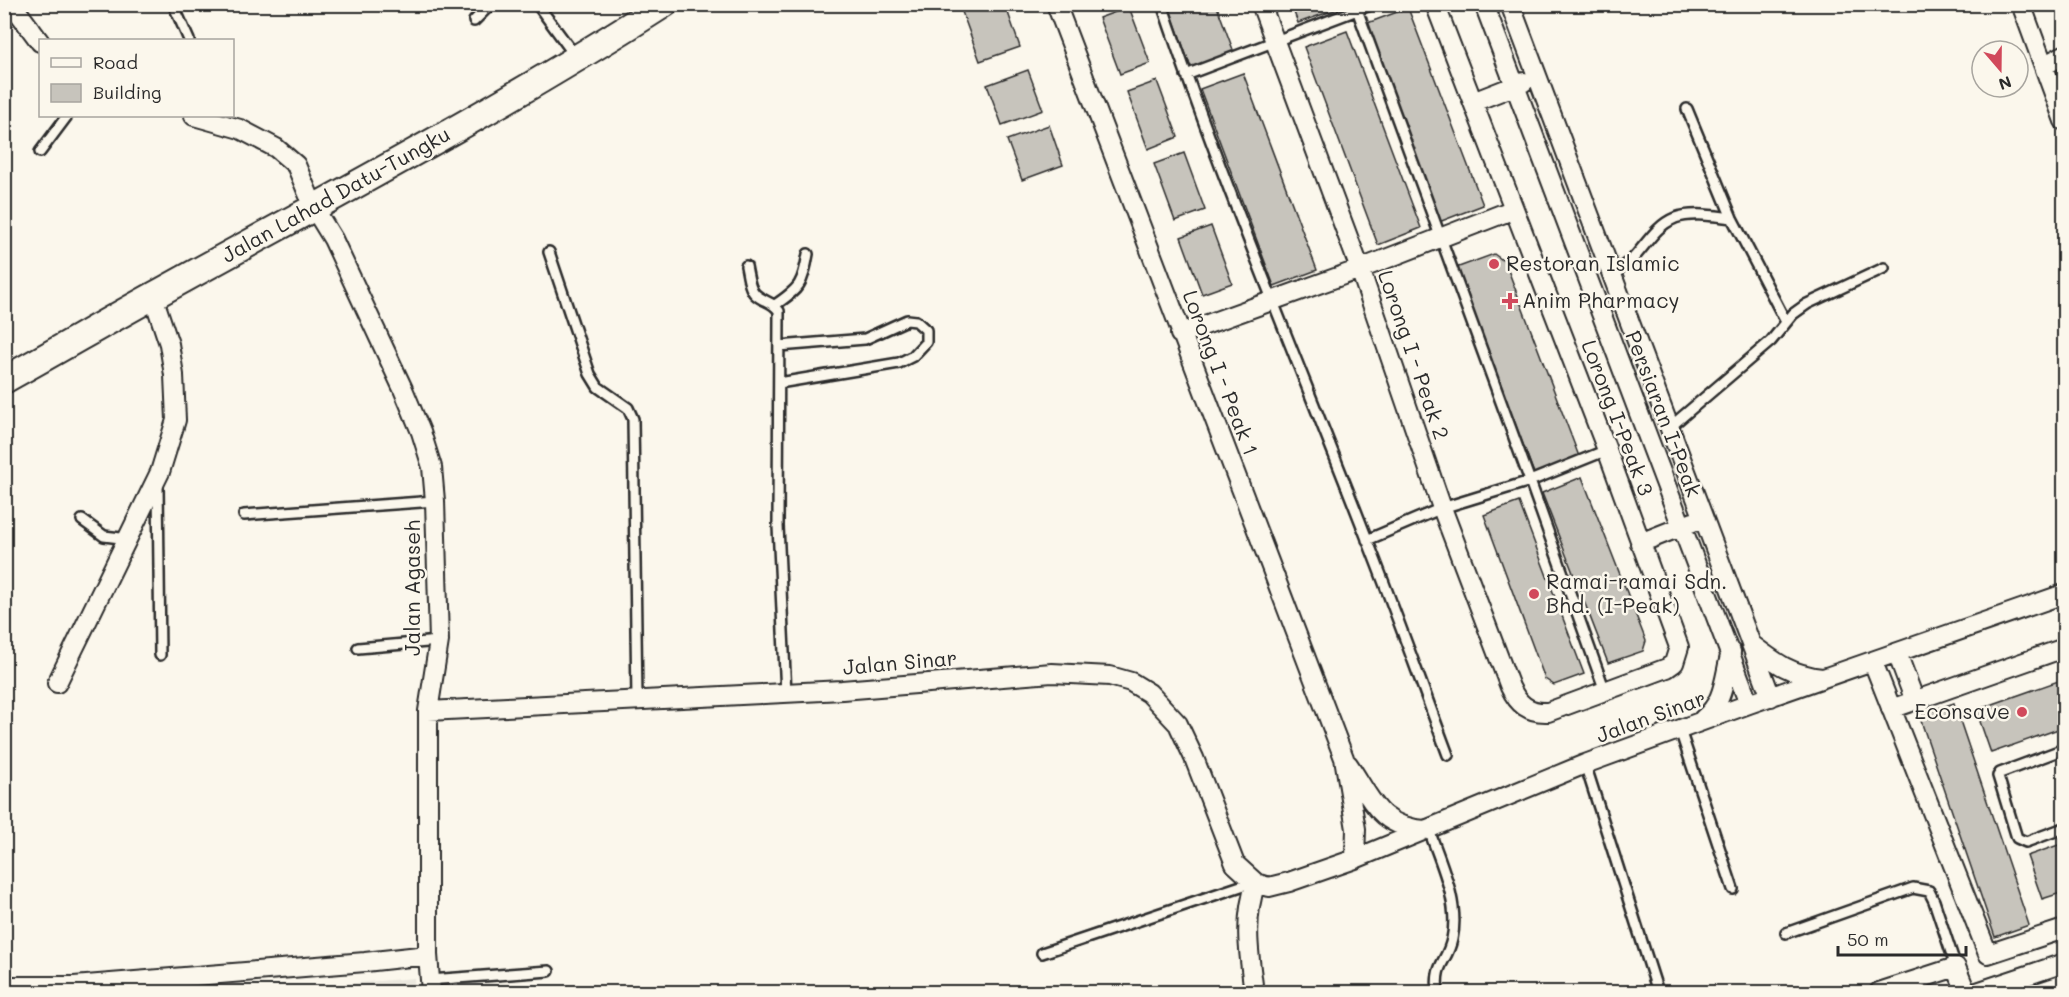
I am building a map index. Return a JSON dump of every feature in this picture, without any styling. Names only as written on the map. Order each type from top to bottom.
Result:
[{"type":"main road","name":"Jalan Lahad Datu-Tungku","points":[[4,380],[578,58],[664,4]]},
{"type":"street","points":[[12,4],[39,41]]},
{"type":"street","name":"Lorong I - Peak 1","points":[[1056,4],[1180,334],[1344,758],[1356,829],[1355,859]]},
{"type":"street","name":"Lorong I - Peak 2","points":[[1261,4],[1360,269],[1442,508],[1516,699],[1534,712],[1548,712],[1605,691]]},
{"type":"street","name":"Lorong I-Peak 3","points":[[1435,4],[1512,210],[1607,450],[1679,647],[1674,663],[1667,668],[1605,691]]},
{"type":"street","name":"Persiaran I-Peak","points":[[1484,4],[1513,86],[1749,704]]},
{"type":"street","points":[[1510,4],[1771,697]]},
{"type":"street","points":[[2021,4],[2064,121]]},
{"type":"street","points":[[2045,65],[2064,55]]},
{"type":"street","points":[[1473,102],[1537,78]]},
{"type":"street","name":"Jalan Agaseh","points":[[201,117],[236,122],[276,148],[296,165],[314,208],[333,239],[408,400],[432,467],[439,641],[428,711],[430,986]]},
{"type":"street","points":[[1180,334],[1360,269],[1512,210]]},
{"type":"street","points":[[57,684],[158,477],[176,420],[174,375],[169,344],[153,296]]},
{"type":"street","points":[[1640,543],[1703,518]]},
{"type":"street","name":"Jalan Sinar","points":[[428,711],[786,694],[1052,673],[1110,676],[1131,682],[1149,693],[1178,724],[1194,758],[1235,864],[1256,883],[1269,886],[1289,882],[1355,859],[1585,764],[2064,594]]},
{"type":"street","points":[[1750,643],[1790,671],[1805,676],[1824,678]]},
{"type":"street","points":[[1891,709],[2064,648]]},
{"type":"street","points":[[1697,724],[1713,711],[1719,701],[1731,652]]},
{"type":"street","points":[[1897,653],[1915,701]]},
{"type":"street","points":[[1873,662],[1999,986]]},
{"type":"street","name":"Lorong I - Peak 1","points":[[1344,758],[1385,817],[1398,826],[1408,829],[1429,830]]},
{"type":"street","points":[[1254,993],[1248,916],[1249,902],[1256,883]]},
{"type":"street","points":[[1988,954],[2064,929]]},
{"type":"street","points":[[4,986],[74,986],[428,955]]},
{"type":"street","points":[[1977,993],[2064,963]]},
{"type":"street","points":[[1879,993],[1956,967],[1966,993]]},
{"type":"lane","points":[[173,4],[189,39]]},
{"type":"lane","points":[[474,21],[491,4]]},
{"type":"lane","points":[[537,4],[578,58]]},
{"type":"lane","points":[[1162,4],[1186,75],[1367,540],[1448,756]]},
{"type":"lane","points":[[1186,75],[1356,8],[1373,4]]},
{"type":"lane","points":[[1356,8],[1605,691]]},
{"type":"lane","points":[[1687,109],[1732,218],[1786,322]]},
{"type":"lane","points":[[40,152],[66,117]]},
{"type":"lane","points":[[1611,274],[1636,256],[1648,239],[1663,225],[1676,218],[1702,215],[1732,218]]},
{"type":"lane","points":[[549,252],[590,374],[598,387],[628,408],[633,419],[637,700]]},
{"type":"lane","points":[[775,305],[795,292],[804,277],[808,254]]},
{"type":"lane","points":[[746,266],[755,295],[775,305],[779,311],[778,526],[786,694]]},
{"type":"lane","points":[[1669,428],[1771,341],[1793,314],[1807,304],[1884,268]]},
{"type":"lane","points":[[778,346],[866,339],[907,320],[916,321],[926,330],[926,342],[913,356],[899,363],[779,383]]},
{"type":"lane","points":[[1367,540],[1442,508],[1530,481],[1607,450]]},
{"type":"lane","points":[[158,477],[160,655]]},
{"type":"lane","points":[[244,515],[435,501]]},
{"type":"lane","points":[[82,520],[104,536],[129,539]]},
{"type":"lane","points":[[358,648],[439,641]]},
{"type":"lane","points":[[1680,730],[1733,889]]},
{"type":"lane","points":[[2064,749],[2000,773],[1998,776],[2017,838],[2021,842],[2064,828]]},
{"type":"lane","points":[[1585,764],[1658,993]]},
{"type":"lane","points":[[1429,830],[1454,909],[1452,942],[1437,971],[1438,993]]},
{"type":"lane","points":[[1042,953],[1244,885],[1256,883]]},
{"type":"lane","points":[[1786,933],[1913,888],[1929,891],[1956,967]]},
{"type":"lane","points":[[430,986],[549,971]]},
{"type":"shaded area","points":[[414,978],[415,992],[251,992]]},
{"type":"building","points":[[973,4],[1005,4],[1020,47],[980,61],[961,9]]},
{"type":"building","points":[[1168,4],[1216,4],[1235,55],[1192,71]]},
{"type":"building","points":[[1291,4],[1339,4],[1340,8],[1298,23]]},
{"type":"building","points":[[1129,7],[1150,63],[1120,74],[1099,18]]},
{"type":"building","points":[[1408,8],[1483,205],[1439,222],[1365,24]]},
{"type":"building","points":[[1347,31],[1421,228],[1378,245],[1304,47]]},
{"type":"building","points":[[1028,70],[1043,110],[1002,125],[987,85]]},
{"type":"building","points":[[1243,73],[1317,270],[1274,286],[1200,89]]},
{"type":"building","points":[[1157,81],[1178,137],[1148,149],[1127,92]]},
{"type":"building","points":[[1049,125],[1063,165],[1022,180],[1007,140]]},
{"type":"building","points":[[1184,153],[1205,210],[1175,221],[1154,164]]},
{"type":"building","points":[[1211,226],[1232,283],[1202,294],[1181,237]]},
{"type":"building","points":[[1494,254],[1505,262],[1580,459],[1535,476],[1456,268]]},
{"type":"building","points":[[1582,477],[1646,641],[1643,651],[1608,663],[1542,493]]},
{"type":"building","name":"Ramai-ramai Sdn. Bhd. (I-Peak)","points":[[1519,502],[1584,674],[1554,685],[1545,679],[1484,515]]},
{"type":"building","points":[[2064,679],[2064,727],[1991,753],[1976,710]]},
{"type":"building","points":[[1954,703],[2029,925],[1995,937],[1919,715]]},
{"type":"building","points":[[2064,843],[2064,892],[2042,899],[2027,856]]},
{"type":"place","name":"Restoran Islamic","points":[[1494,264]]},
{"type":"place","name":"Anim Pharmacy","points":[[1510,301]]},
{"type":"place","name":"Ramai-ramai Sdn. Bhd. (I-Peak)","points":[[1534,594]]},
{"type":"place","name":"Econsave","points":[[2022,712]]}]
